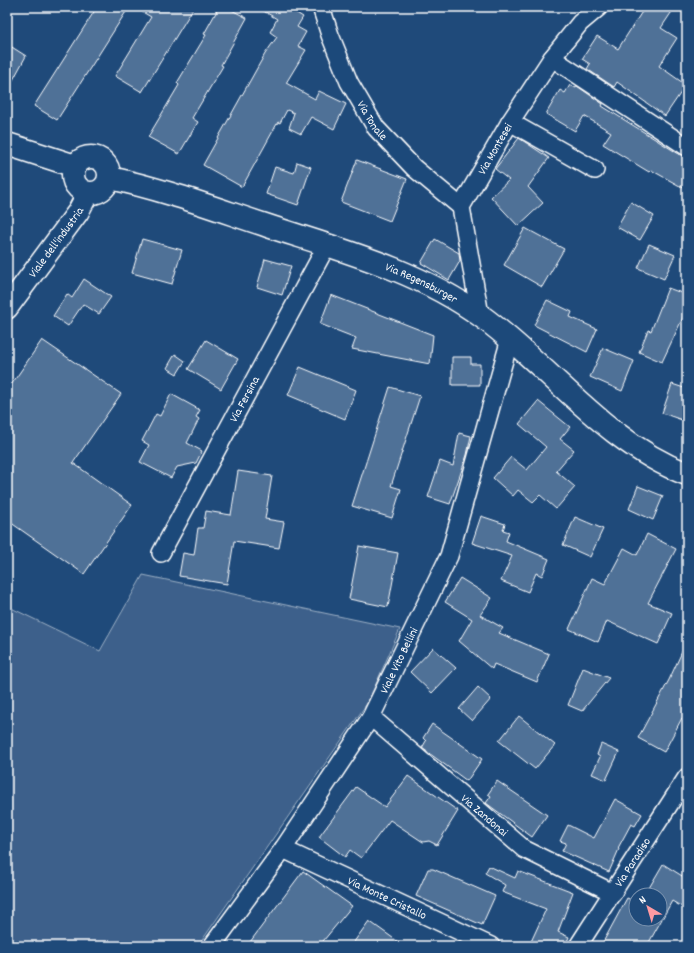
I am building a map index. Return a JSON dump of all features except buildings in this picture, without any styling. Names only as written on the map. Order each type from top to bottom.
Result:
[{"type":"main road","points":[[7,144],[75,166]]},
{"type":"main road","points":[[95,157],[105,162],[110,172],[110,178],[103,190],[97,193],[88,193],[79,189],[75,184],[73,172],[75,166],[84,158],[95,157]]},
{"type":"main road","name":"Via Regensburger","points":[[110,178],[169,193],[328,245],[391,268],[436,288],[480,315],[510,339],[605,424],[640,450],[687,474]]},
{"type":"street","name":"Via Tonale","points":[[321,7],[330,35],[349,82],[376,128],[414,168],[461,207]]},
{"type":"street","name":"Via Montesei","points":[[461,207],[510,122],[552,58],[580,24],[599,7]]},
{"type":"street","points":[[552,58],[687,147]]},
{"type":"street","points":[[510,122],[595,170]]},
{"type":"street","name":"Viale dell'industria","points":[[7,308],[74,218],[88,193]]},
{"type":"street","points":[[461,207],[480,315]]},
{"type":"street","name":"Via Fersina","points":[[161,553],[328,245]]},
{"type":"street","name":"Viale Vito Bellini","points":[[212,946],[283,848],[371,717],[449,556],[510,339]]},
{"type":"street","name":"Via Zandonai","points":[[371,717],[524,849],[613,892]]},
{"type":"street","name":"Via Paradiso","points":[[578,946],[687,777]]},
{"type":"street","name":"Via Monte Cristallo","points":[[283,848],[491,946]]},
{"type":"shaded area","points":[[143,575],[400,629],[368,702],[198,946],[7,946],[7,606],[100,651]]}]
